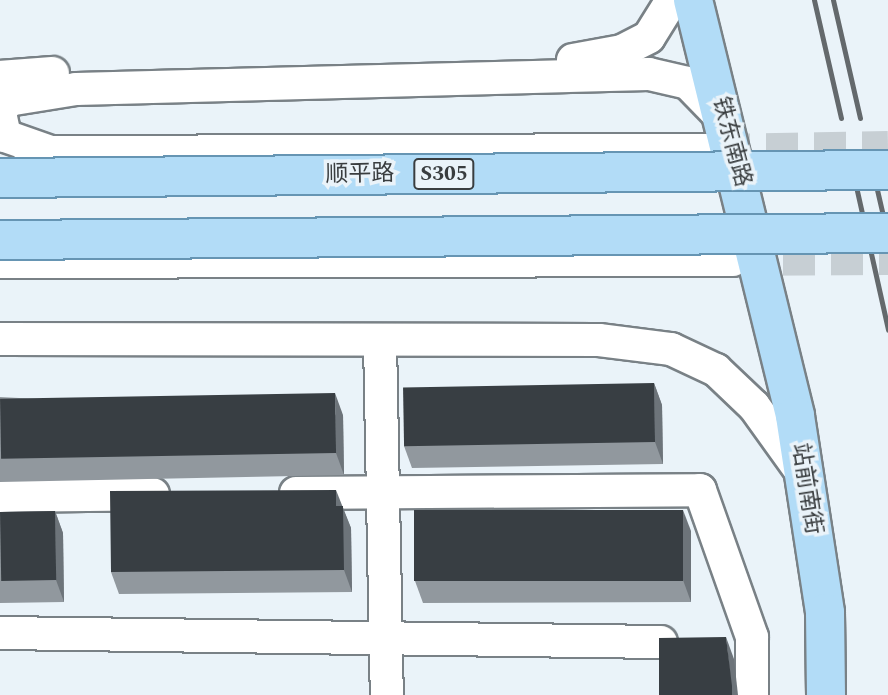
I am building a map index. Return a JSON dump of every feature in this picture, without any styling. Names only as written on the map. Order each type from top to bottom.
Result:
[{"type":"main road","name":"铁东南路","points":[[693,0],[722,136],[767,285]]},
{"type":"main road","name":"顺平路","points":[[0,178],[888,170]]},
{"type":"main road","points":[[0,240],[888,233]]},
{"type":"main road","name":"站前南街","points":[[767,285],[804,478],[825,613],[826,695]]},
{"type":"street","points":[[0,77],[584,60],[649,37],[672,0]]},
{"type":"street","points":[[51,152],[5,136],[0,112],[8,100],[76,89],[649,74],[688,83],[722,136]]},
{"type":"street","points":[[0,153],[722,136]]},
{"type":"street","points":[[0,262],[733,260]]},
{"type":"street","points":[[0,339],[599,340],[671,349],[716,370],[754,406],[804,478]]},
{"type":"street","points":[[380,340],[386,492],[387,695]]},
{"type":"street","points":[[262,493],[699,490],[752,637],[752,695]]},
{"type":"street","points":[[0,496],[179,494]]},
{"type":"street","points":[[0,633],[661,642]]},
{"type":"building","points":[[654,383],[655,442],[404,446],[403,387]]},
{"type":"building","points":[[335,393],[336,453],[1,459],[0,399]]},
{"type":"building","points":[[336,490],[336,506],[343,506],[344,570],[111,572],[110,491]]},
{"type":"building","points":[[414,510],[683,510],[683,581],[414,581]]},
{"type":"building","points":[[55,511],[56,580],[1,581],[0,512]]},
{"type":"building","points":[[726,637],[732,695],[659,695],[659,638]]},
{"type":"tunnel","points":[[718,150],[888,147]]},
{"type":"tunnel","points":[[735,260],[888,259]]},
{"type":"railway","points":[[814,0],[841,118]]},
{"type":"railway","points":[[833,0],[860,118]]},
{"type":"railway","points":[[849,155],[888,330]]},
{"type":"railway","points":[[869,155],[888,237]]}]
